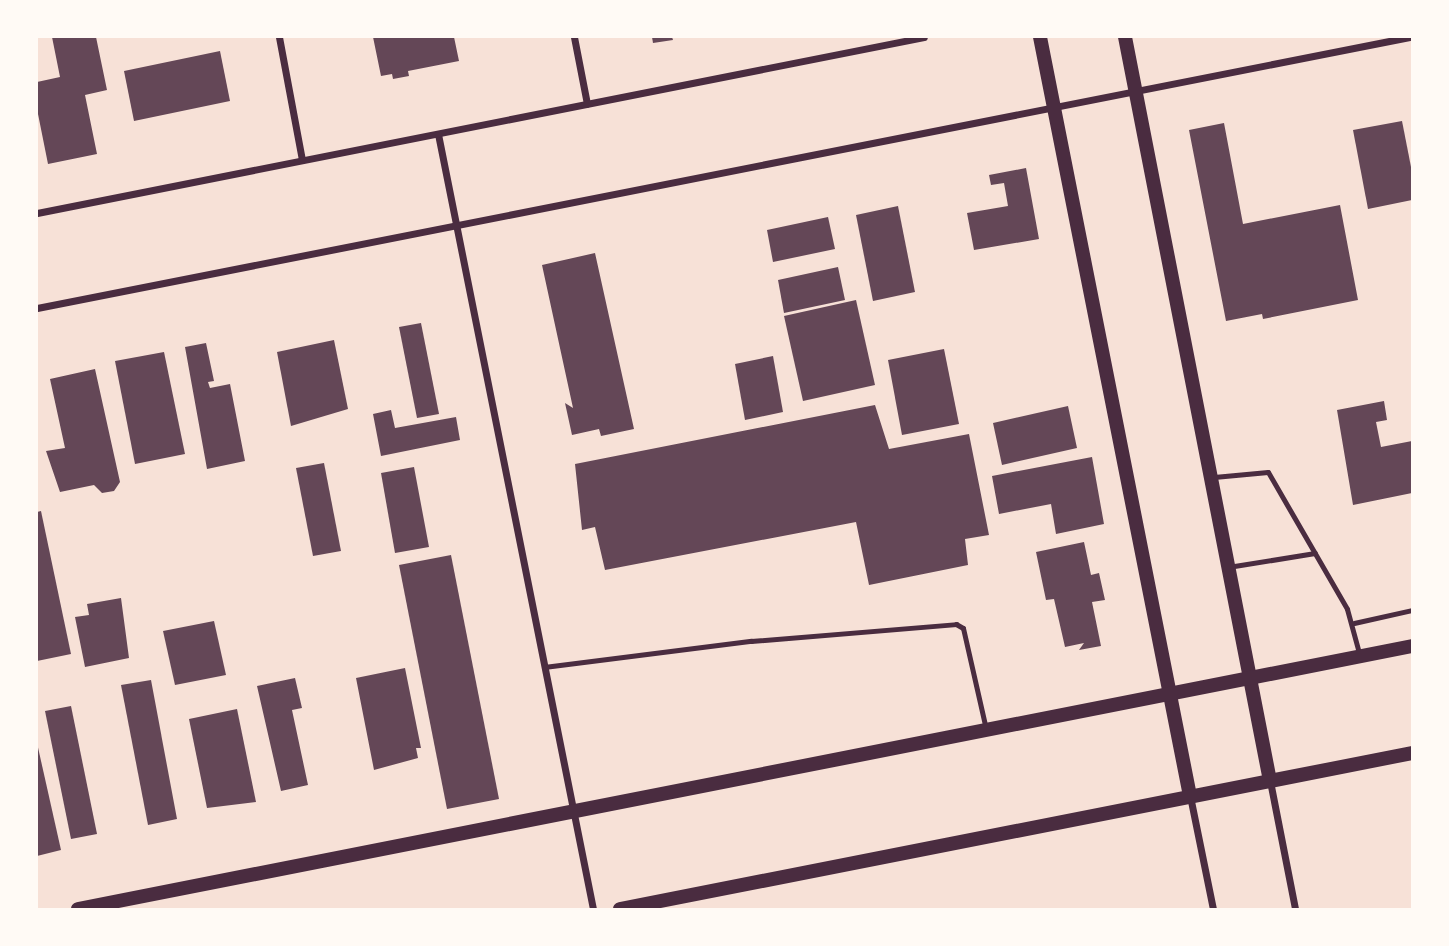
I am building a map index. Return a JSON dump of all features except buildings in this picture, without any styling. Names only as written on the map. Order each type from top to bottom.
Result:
[{"type":"main road","points":[[1040,37],[1190,796]]},
{"type":"main road","points":[[1125,37],[1269,781]]},
{"type":"main road","points":[[78,909],[573,808],[1412,646]]},
{"type":"main road","points":[[620,909],[1412,753]]},
{"type":"street","points":[[279,37],[302,160]]},
{"type":"street","points":[[574,37],[587,104]]},
{"type":"street","points":[[37,213],[925,37]]},
{"type":"street","points":[[37,308],[457,228],[1054,109],[1136,89],[1410,37]]},
{"type":"street","points":[[438,134],[593,909]]},
{"type":"street","points":[[1269,781],[1295,909]]},
{"type":"street","points":[[1190,796],[1213,909]]},
{"type":"lane","points":[[1211,478],[1268,472],[1353,622],[1360,657]]},
{"type":"lane","points":[[1228,568],[1315,553]]},
{"type":"lane","points":[[1353,622],[1412,610]]},
{"type":"lane","points":[[544,667],[751,641],[956,624],[963,628],[986,729]]}]
